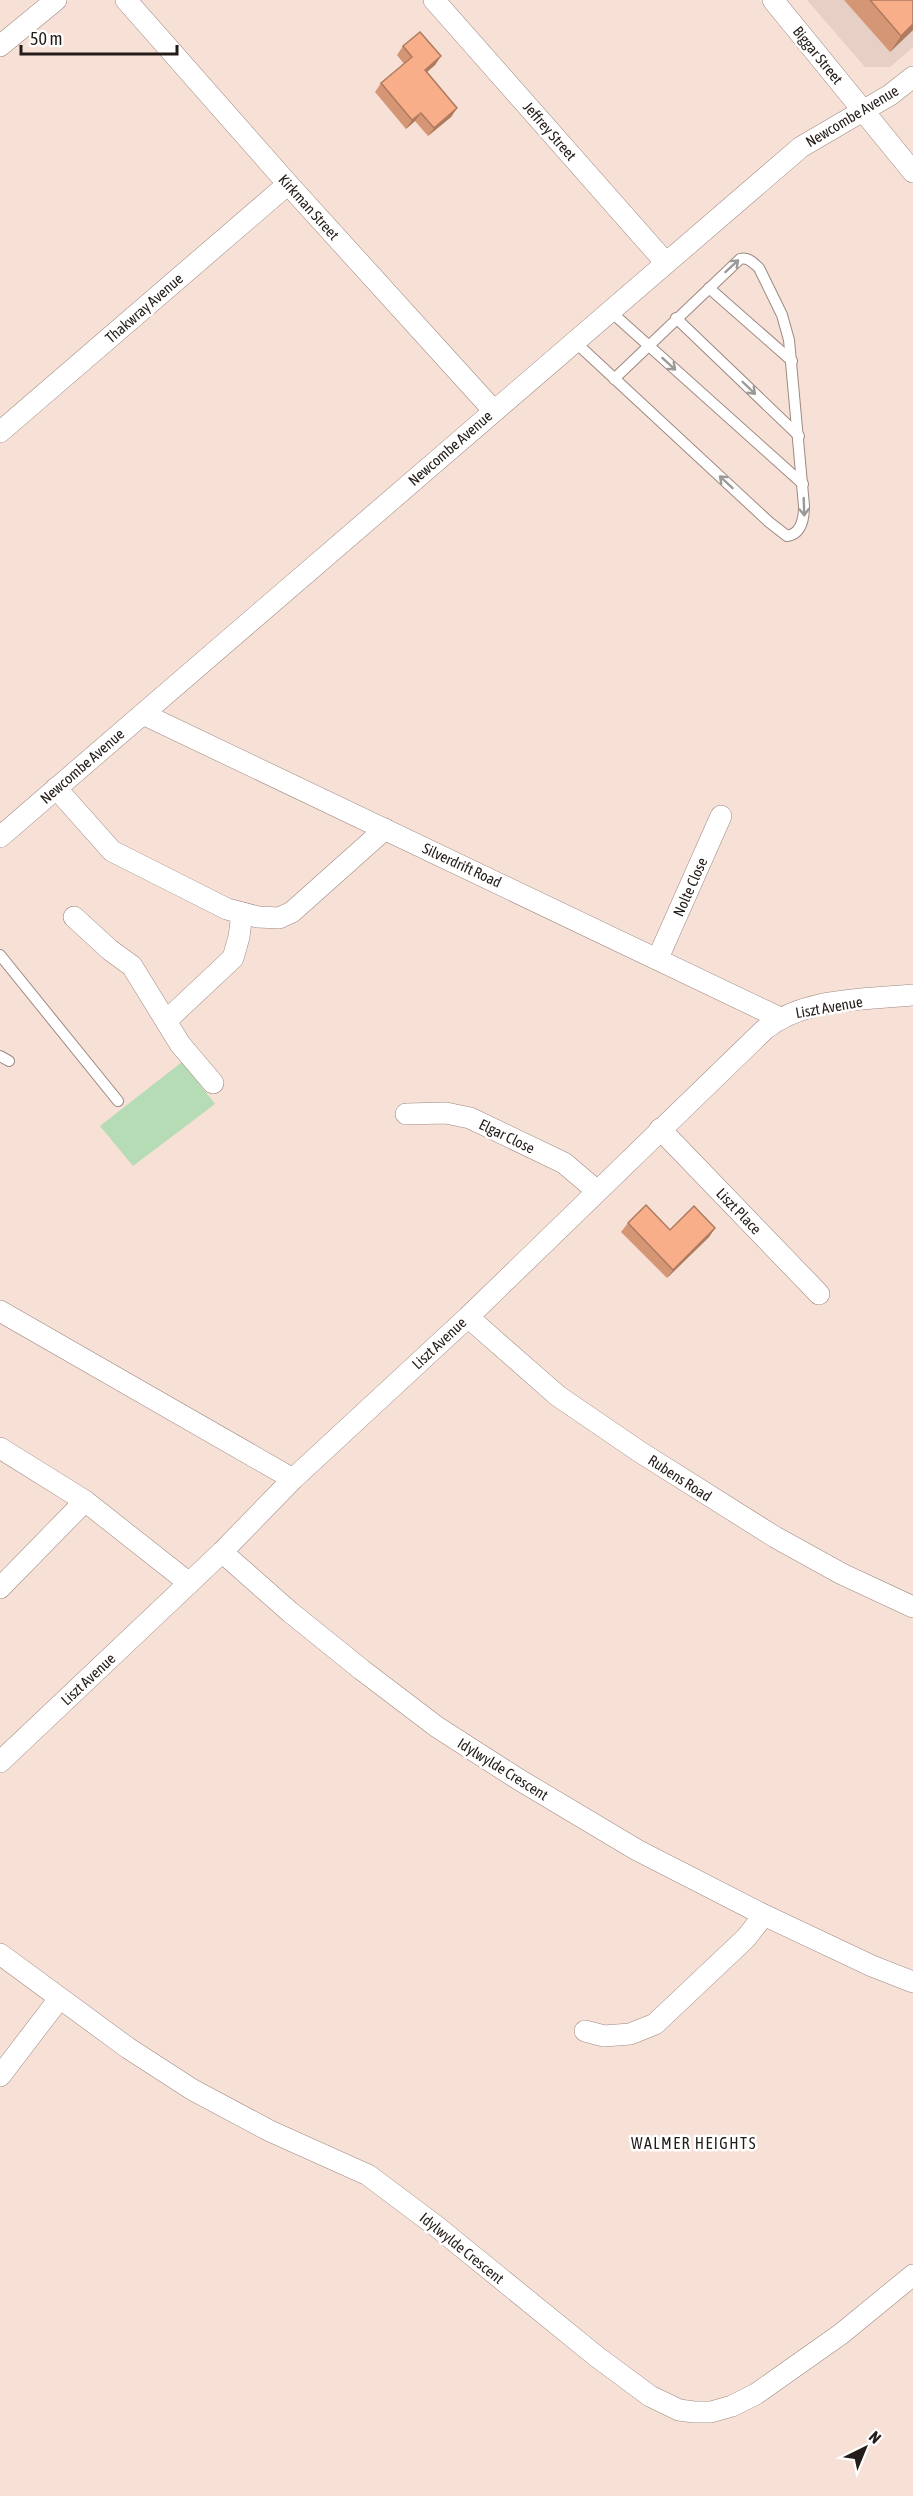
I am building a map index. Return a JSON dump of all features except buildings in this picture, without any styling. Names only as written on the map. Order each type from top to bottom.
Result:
[{"type":"street","points":[[0,46],[56,0]]},
{"type":"street","name":"Kirkman Street","points":[[126,0],[288,184],[494,411]]},
{"type":"street","name":"Jeffrey Street","points":[[434,0],[666,263]]},
{"type":"street","name":"Biggar Street","points":[[773,0],[913,172]]},
{"type":"street","name":"Newcombe Avenue","points":[[0,837],[801,147],[863,111],[913,77]]},
{"type":"street","name":"Thakwray Avenue","points":[[0,432],[288,184]]},
{"type":"street","name":"Silverdrift Road","points":[[143,714],[780,1018]]},
{"type":"street","points":[[56,788],[112,851],[227,909],[258,917],[279,918],[292,912],[385,829]]},
{"type":"street","name":"Nolte Close","points":[[658,958],[721,816]]},
{"type":"street","points":[[166,1021],[233,958],[242,913]]},
{"type":"street","points":[[74,917],[110,950],[132,966],[180,1044],[213,1083]]},
{"type":"street","name":"Liszt Avenue","points":[[0,1762],[222,1552],[293,1479],[468,1317],[764,1030],[780,1018],[825,1004],[913,995]]},
{"type":"street","name":"Elgar Close","points":[[406,1114],[446,1113],[470,1118],[564,1163],[597,1191]]},
{"type":"street","name":"Liszt Place","points":[[660,1129],[819,1294]]},
{"type":"street","points":[[0,1311],[293,1479]]},
{"type":"street","name":"Rubens Road","points":[[468,1317],[558,1396],[649,1458],[775,1537],[842,1574],[913,1607]]},
{"type":"street","points":[[0,1448],[85,1501],[189,1583]]},
{"type":"street","points":[[0,1588],[85,1501]]},
{"type":"street","name":"Idylwylde Crescent","points":[[222,1552],[290,1612],[436,1727],[637,1850],[764,1915],[872,1966],[913,1982]]},
{"type":"street","points":[[585,2031],[604,2036],[630,2034],[655,2024],[746,1938],[764,1915]]},
{"type":"street","name":"Idylwylde Crescent","points":[[0,1954],[128,2048],[193,2090],[270,2131],[368,2175],[436,2226],[596,2356],[650,2396],[679,2410],[711,2412],[732,2406],[756,2394],[841,2334],[913,2275]]},
{"type":"street","points":[[0,2076],[59,1999]]},
{"type":"lane","points":[[574,342],[776,529],[787,536],[792,535],[798,529],[804,519],[803,484],[792,361],[784,322],[759,268],[753,262],[747,258],[741,259],[647,345],[614,379]]},
{"type":"lane","points":[[709,288],[792,361]]},
{"type":"lane","points":[[610,311],[803,484]]},
{"type":"lane","points":[[676,318],[799,436]]},
{"type":"lane","points":[[0,955],[118,1101]]},
{"type":"shaded area","points":[[807,0],[913,0],[913,47],[890,67],[865,67]]},
{"type":"green space","points":[[182,1062],[215,1104],[133,1166],[100,1126]]},
{"type":"district","name":"WALMER HEIGHTS","points":[[694,2143]]}]
